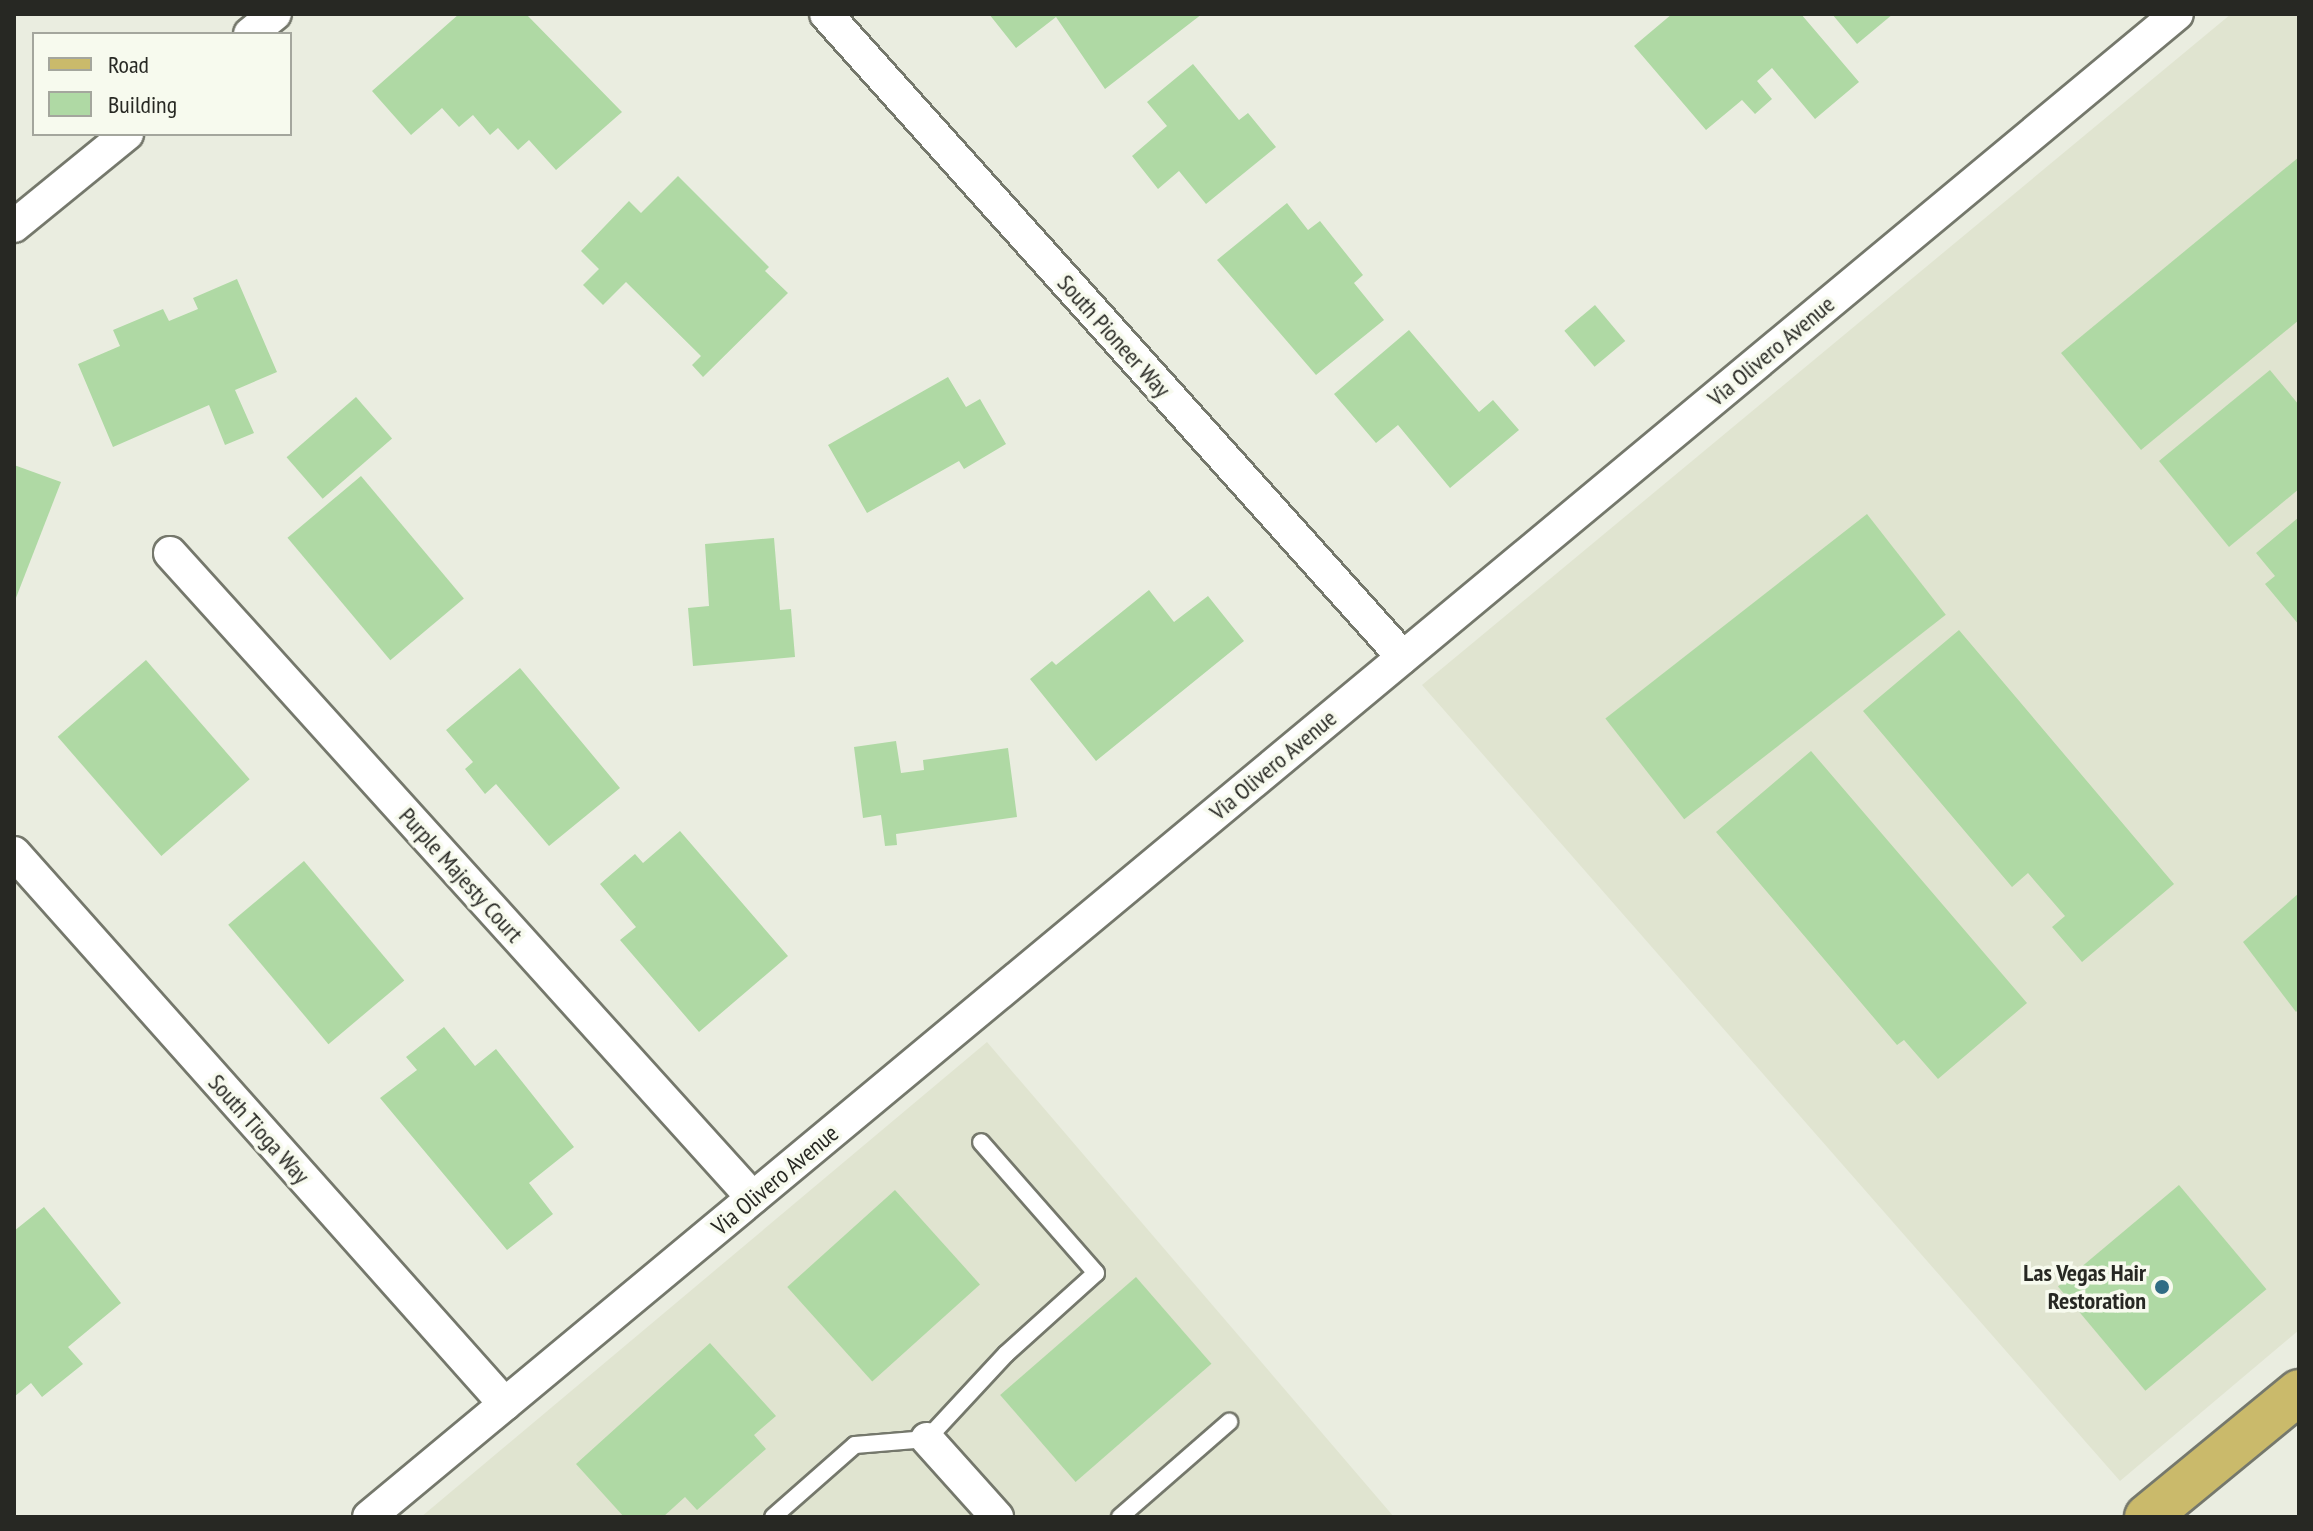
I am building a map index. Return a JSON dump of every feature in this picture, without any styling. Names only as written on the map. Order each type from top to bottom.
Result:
[{"type":"main road","points":[[2154,1515],[2299,1392]]},
{"type":"street","points":[[252,32],[275,14]]},
{"type":"street","name":"South Pioneer Way","points":[[826,14],[1403,657]]},
{"type":"street","name":"Via Olivero Avenue","points":[[369,1517],[2177,14]]},
{"type":"street","points":[[14,226],[125,136]]},
{"type":"street","name":"Purple Majesty Court","points":[[170,553],[753,1198]]},
{"type":"street","name":"South Tioga Way","points":[[14,853],[505,1404]]},
{"type":"street","points":[[927,1439],[997,1517]]},
{"type":"lane","points":[[773,1517],[855,1445],[927,1439],[1006,1354],[1096,1273],[981,1142]]},
{"type":"lane","points":[[1120,1517],[1229,1422]]},
{"type":"shaded area","points":[[2231,14],[2299,14],[2299,1330],[2120,1481],[1422,685]]},
{"type":"shaded area","points":[[987,1042],[1394,1517],[421,1517]]},
{"type":"building","points":[[459,14],[526,14],[622,112],[556,170],[529,140],[518,150],[498,128],[490,135],[473,115],[459,127],[442,108],[411,135],[372,91]]},
{"type":"building","points":[[989,14],[1202,14],[1105,89],[1056,17],[1016,48]]},
{"type":"building","points":[[1672,14],[1801,14],[1859,82],[1815,119],[1772,68],[1757,81],[1772,99],[1755,114],[1742,100],[1706,130],[1634,46]]},
{"type":"building","points":[[1832,14],[1893,14],[1857,44]]},
{"type":"building","points":[[1193,64],[1239,120],[1248,113],[1276,147],[1206,204],[1179,171],[1158,189],[1132,156],[1167,126],[1147,102]]},
{"type":"building","points":[[2299,157],[2299,320],[2141,450],[2061,353]]},
{"type":"building","points":[[678,176],[769,267],[765,271],[788,293],[703,377],[692,365],[701,356],[626,282],[603,305],[583,285],[599,269],[581,251],[629,201],[641,213]]},
{"type":"building","points":[[1287,203],[1308,230],[1320,221],[1363,275],[1354,283],[1384,320],[1316,375],[1217,260]]},
{"type":"building","points":[[237,279],[277,372],[235,390],[254,433],[225,445],[209,405],[113,447],[78,364],[120,346],[113,330],[163,309],[169,321],[198,309],[193,298]]},
{"type":"building","points":[[1595,305],[1625,341],[1595,367],[1564,331]]},
{"type":"building","points":[[1409,330],[1479,412],[1493,400],[1519,430],[1450,488],[1398,425],[1376,443],[1334,394]]},
{"type":"building","points":[[2270,370],[2299,405],[2299,489],[2229,547],[2159,461]]},
{"type":"building","points":[[948,377],[966,407],[980,399],[1006,444],[964,469],[959,461],[867,513],[828,445]]},
{"type":"building","points":[[356,397],[392,439],[323,499],[287,457]]},
{"type":"building","points":[[14,465],[61,482],[14,603]]},
{"type":"building","points":[[361,476],[464,599],[390,660],[287,538]]},
{"type":"building","points":[[1867,514],[1946,615],[1684,819],[1605,718]]},
{"type":"building","points":[[2299,517],[2299,625],[2265,584],[2275,576],[2256,553]]},
{"type":"building","points":[[774,538],[780,610],[791,609],[795,657],[693,666],[688,608],[709,606],[705,544]]},
{"type":"building","points":[[1149,590],[1174,622],[1208,596],[1244,641],[1096,761],[1030,679],[1052,661],[1056,665]]},
{"type":"building","points":[[1959,630],[2174,884],[2082,962],[2052,927],[2065,916],[2028,873],[2012,887],[1863,711]]},
{"type":"building","points":[[146,660],[250,779],[161,856],[58,737]]},
{"type":"building","points":[[520,668],[620,788],[549,846],[496,784],[485,794],[465,769],[473,762],[446,730]]},
{"type":"building","points":[[896,741],[901,773],[924,770],[923,760],[1008,748],[1017,817],[896,834],[897,845],[885,846],[881,815],[863,818],[854,747]]},
{"type":"building","points":[[1811,751],[2027,1003],[1938,1079],[1904,1040],[1897,1045],[1716,832]]},
{"type":"building","points":[[680,831],[788,956],[699,1032],[620,940],[636,927],[600,884],[635,854],[643,863]]},
{"type":"building","points":[[304,861],[404,981],[328,1044],[228,925]]},
{"type":"building","points":[[2299,893],[2299,1009],[2296,1012],[2243,942]]},
{"type":"building","points":[[444,1027],[475,1066],[496,1049],[574,1147],[529,1183],[553,1214],[507,1250],[380,1098],[417,1070],[406,1057]]},
{"type":"building","name":"Las Vegas Hair Restoration","points":[[2179,1185],[2266,1289],[2145,1391],[2058,1287]]},
{"type":"building","points":[[895,1190],[980,1284],[872,1381],[787,1287]]},
{"type":"building","points":[[44,1207],[121,1303],[68,1347],[83,1364],[42,1397],[31,1383],[14,1397],[14,1231]]},
{"type":"building","points":[[1136,1277],[1211,1364],[1076,1482],[1000,1395]]},
{"type":"building","points":[[710,1343],[776,1416],[754,1435],[766,1449],[697,1510],[685,1497],[663,1517],[624,1517],[576,1464]]},
{"type":"place","name":"Las Vegas Hair Restoration","points":[[2162,1287]]}]
